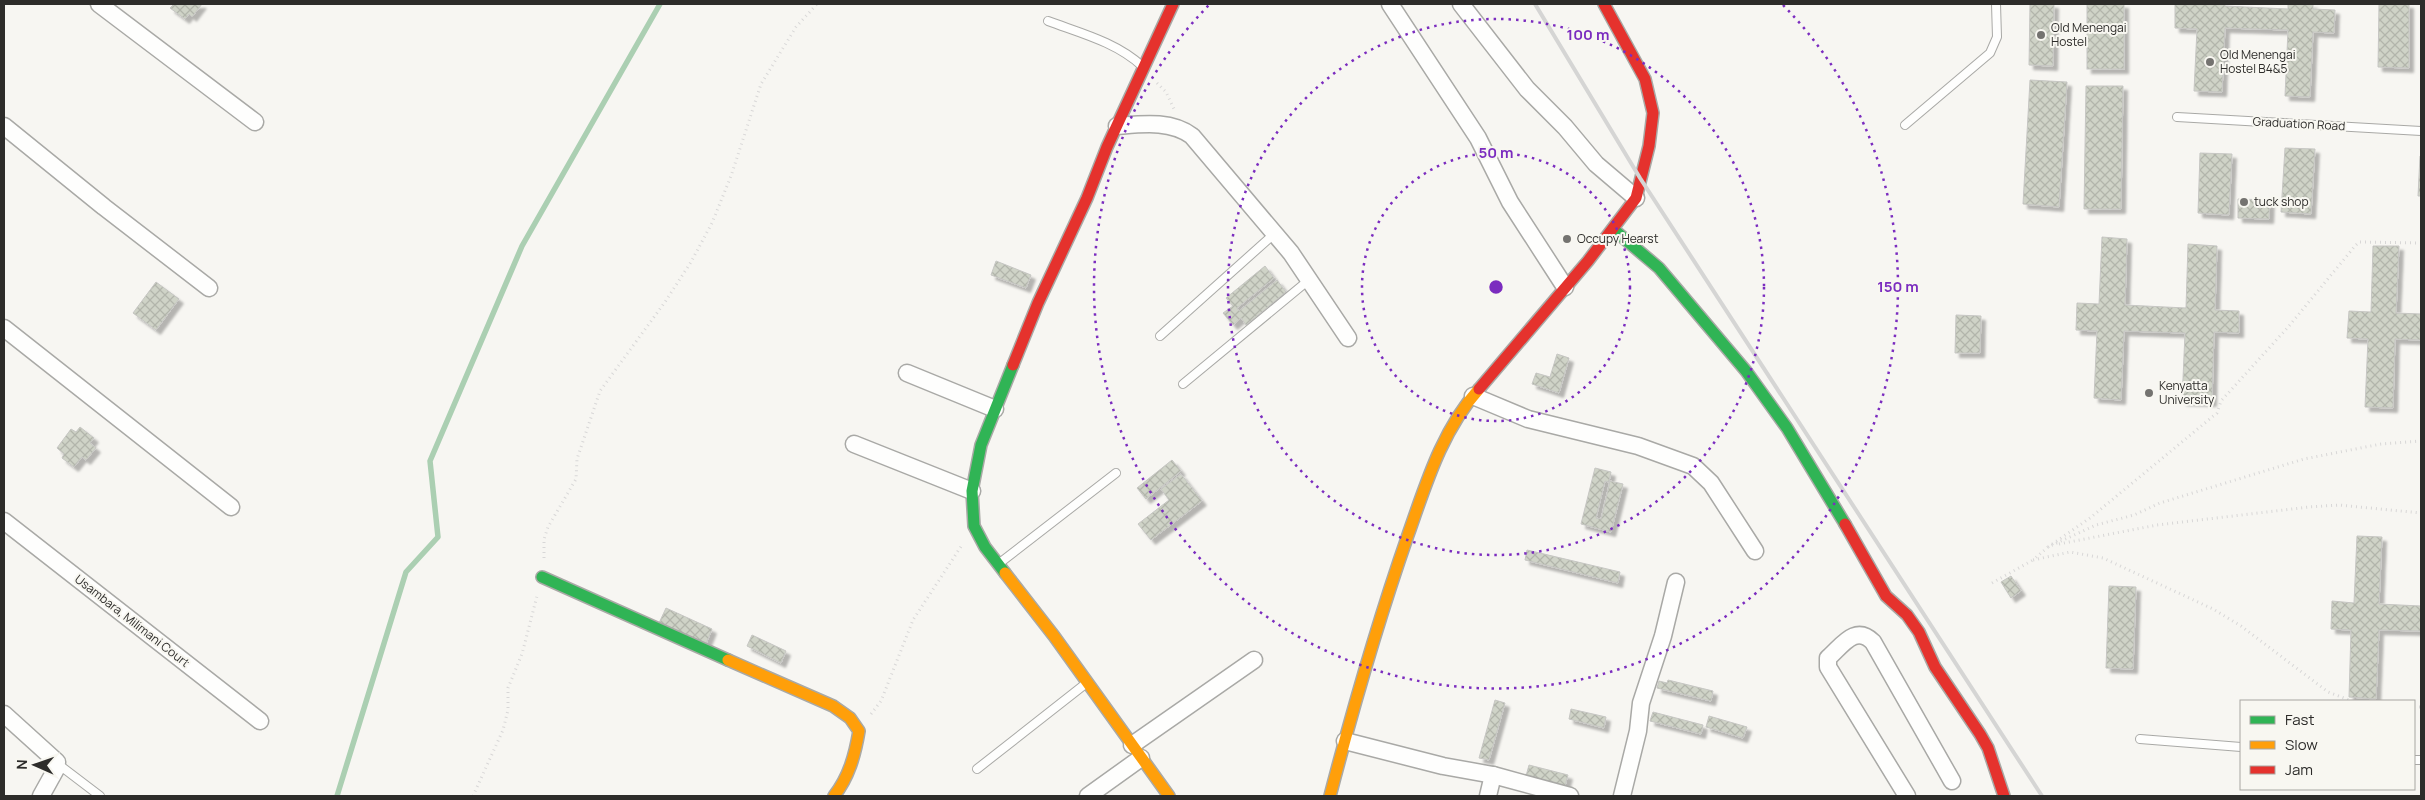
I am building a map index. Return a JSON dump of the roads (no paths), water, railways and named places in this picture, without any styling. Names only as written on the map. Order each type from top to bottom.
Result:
[{"type":"street","points":[[99,4],[255,122]]},
{"type":"street","points":[[1169,796],[1054,636],[998,564],[974,526],[972,491],[975,468],[995,409],[1117,126],[1145,69],[1173,4]]},
{"type":"street","points":[[1390,4],[1478,138],[1510,202],[1565,287]]},
{"type":"street","points":[[1461,4],[1527,89],[1565,127],[1596,164],[1636,198]]},
{"type":"street","points":[[1330,796],[1366,665],[1434,462],[1450,430],[1473,396],[1509,356],[1636,198],[1649,146],[1653,113],[1645,79],[1604,4]]},
{"type":"street","points":[[1117,126],[1153,124],[1182,128],[1192,136],[1310,279],[1348,338]]},
{"type":"street","points":[[4,126],[104,207],[209,288]]},
{"type":"street","points":[[1612,230],[1659,268],[1746,371],[1787,428],[1819,478],[1886,596],[1907,615],[1919,632],[1929,656],[1948,688],[1980,734],[1988,748],[2004,796]]},
{"type":"street","points":[[4,328],[231,508]]},
{"type":"street","points":[[907,373],[995,409]]},
{"type":"street","points":[[1473,396],[1528,419],[1638,446],[1693,466],[1710,483],[1755,551]]},
{"type":"street","points":[[854,444],[972,491]]},
{"type":"street","name":"Usambara, Milimani Court","points":[[4,521],[260,721]]},
{"type":"street","points":[[542,578],[833,706],[850,718],[859,731],[851,767],[840,790],[834,796]]},
{"type":"street","points":[[1622,796],[1638,731],[1641,703],[1663,636],[1676,582]]},
{"type":"street","points":[[1907,796],[1828,667],[1828,658],[1853,636],[1866,635],[1873,642],[1952,781]]},
{"type":"street","points":[[1088,796],[1136,752],[1254,660]]},
{"type":"street","points":[[4,714],[43,747],[57,763],[41,796]]},
{"type":"street","points":[[1345,740],[1443,766],[1493,775],[1570,796]]},
{"type":"street","points":[[1488,796],[1493,775]]},
{"type":"lane","points":[[1905,125],[1990,53],[1997,37],[1996,4]]},
{"type":"lane","points":[[1048,21],[1112,46],[1133,58],[1145,69]]},
{"type":"lane","name":"Graduation Road","points":[[2177,117],[2421,131]]},
{"type":"lane","points":[[1160,336],[1274,234]]},
{"type":"lane","points":[[1183,384],[1310,279]]},
{"type":"lane","points":[[998,564],[1116,473]]},
{"type":"lane","points":[[977,769],[1086,683]]},
{"type":"lane","points":[[2140,739],[2240,747]]},
{"type":"lane","points":[[57,763],[100,796]]},
{"type":"waterway","points":[[337,796],[406,572],[438,537],[430,461],[522,246],[660,4]]},
{"type":"railway","points":[[1535,4],[1640,178],[2042,796]]},
{"type":"place","name":"Old Menengai Hostel","points":[[2041,35]]},
{"type":"place","name":"Old Menengai Hostel B4&5","points":[[2210,62]]},
{"type":"place","name":"tuck shop","points":[[2244,202]]},
{"type":"place","name":"Occupy Hearst","points":[[1567,239]]},
{"type":"place","name":"Kenyatta University","points":[[2149,393]]}]
